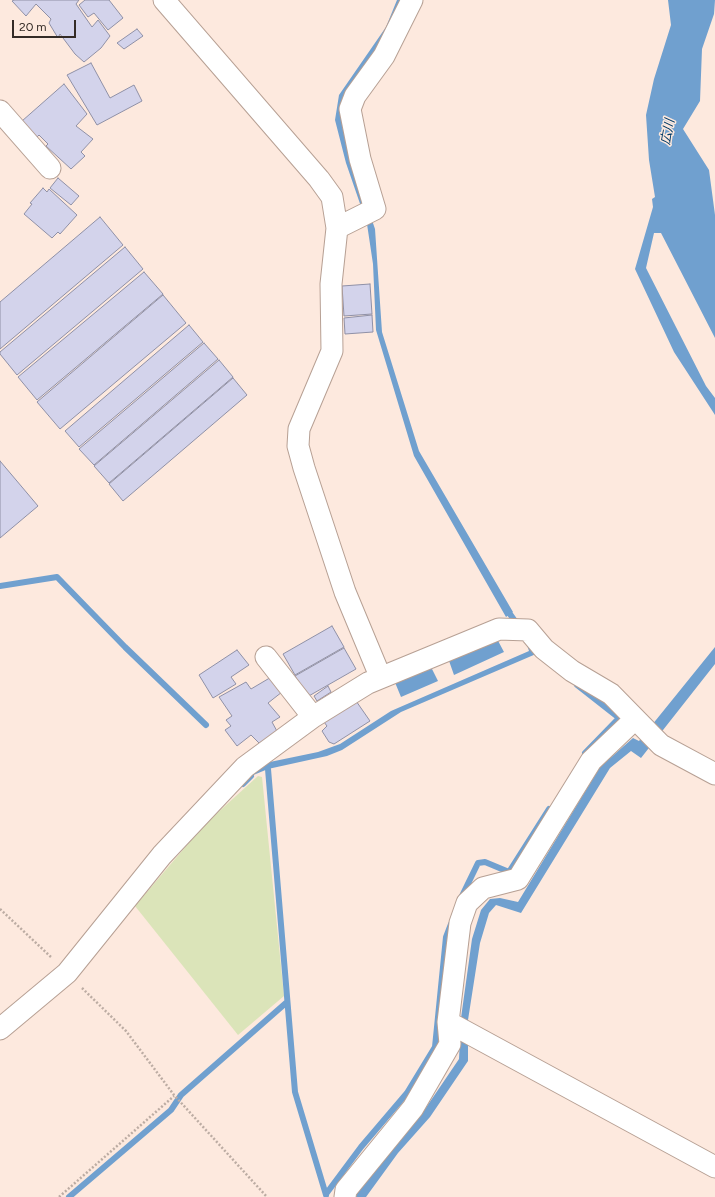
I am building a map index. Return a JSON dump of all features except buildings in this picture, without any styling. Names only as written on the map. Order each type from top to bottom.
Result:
[{"type":"street","points":[[164,0],[332,197],[336,228],[331,284],[332,351],[299,429],[298,446],[345,592],[380,676]]},
{"type":"street","points":[[336,228],[375,209],[360,159],[350,109],[355,96],[384,56],[412,0]]},
{"type":"street","points":[[0,111],[50,168]]},
{"type":"street","points":[[0,1029],[67,973],[162,855],[245,767],[313,717],[380,676],[499,629],[528,630],[544,649],[572,671],[611,694],[661,745],[715,774]]},
{"type":"street","points":[[266,656],[313,717]]},
{"type":"street","points":[[345,1197],[346,1190],[413,1108],[459,1028],[460,923],[467,903],[483,888],[518,879],[591,761],[639,724]]},
{"type":"street","points":[[459,1028],[715,1167]]},
{"type":"path","points":[[0,909],[67,973]]},
{"type":"path","points":[[84,990],[126,1031],[174,1096],[267,1197]]},
{"type":"path","points":[[59,1197],[174,1096]]},
{"type":"green space","points":[[258,776],[262,777],[284,996],[238,1035],[135,906],[204,825]]},
{"type":"water","points":[[397,0],[404,0],[390,29],[341,109],[343,130],[375,229],[382,332],[419,451],[513,612],[506,617],[414,456],[376,330],[373,264],[367,224],[346,163],[335,120],[339,95],[386,27]]},
{"type":"water","name":"広川","points":[[668,0],[715,0],[714,14],[702,49],[700,101],[683,129],[709,170],[715,215],[715,338],[661,233],[654,233],[646,268],[706,386],[715,398],[715,415],[674,352],[635,269],[653,207],[652,199],[655,197],[649,160],[646,115],[654,79],[671,25]]},
{"type":"water","points":[[496,637],[504,652],[454,675],[448,658]]},
{"type":"water","points":[[525,639],[536,654],[401,712],[342,750],[327,756],[268,769],[251,776],[265,763],[318,752],[340,744],[391,711],[529,651]]},
{"type":"water","points":[[715,647],[715,664],[641,758],[631,751],[610,768],[521,913],[496,905],[489,913],[480,943],[468,1020],[468,1061],[430,1117],[398,1153],[366,1197],[356,1197],[358,1190],[423,1112],[459,1059],[461,1018],[472,939],[481,910],[490,899],[500,898],[518,902],[600,767],[633,738],[639,741]]},
{"type":"water","points":[[430,665],[438,681],[401,697],[394,680]]},
{"type":"waterway","points":[[0,586],[57,577],[125,647],[206,725]]},
{"type":"waterway","points":[[505,607],[517,624]]},
{"type":"waterway","points":[[577,685],[619,718],[585,753]]},
{"type":"waterway","points":[[268,769],[295,1092],[326,1195]]},
{"type":"waterway","points":[[243,784],[251,776]]},
{"type":"waterway","points":[[461,898],[478,863],[485,862],[509,872],[549,809]]},
{"type":"waterway","points":[[326,1194],[361,1147],[407,1093],[435,1047],[446,937],[451,924]]},
{"type":"waterway","points":[[69,1197],[171,1110],[181,1095],[287,1002]]}]
